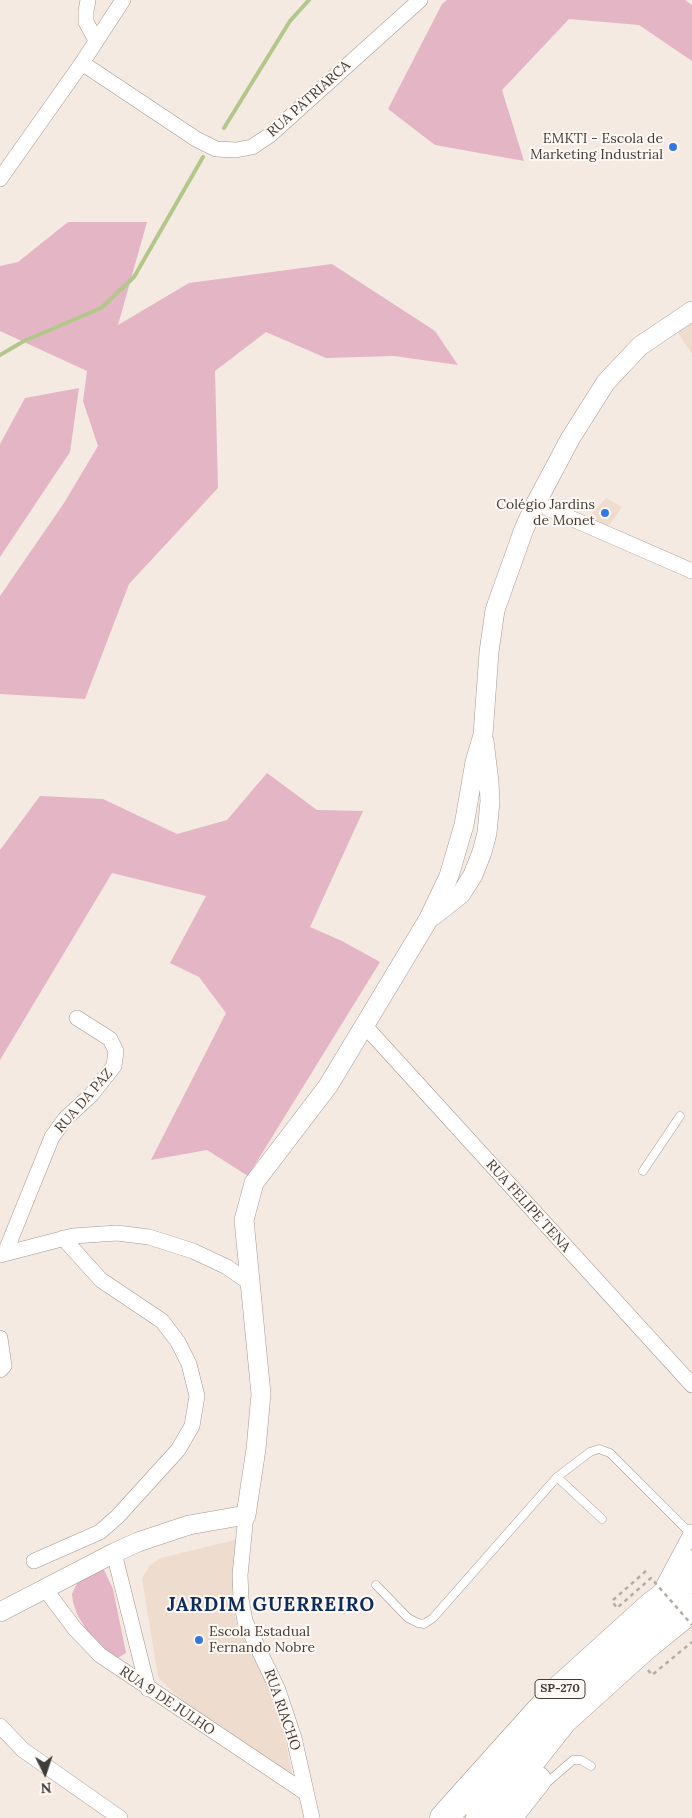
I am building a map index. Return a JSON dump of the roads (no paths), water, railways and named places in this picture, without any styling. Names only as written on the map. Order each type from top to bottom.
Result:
[{"type":"highway","name":"SP-270","points":[[444,1818],[557,1692],[652,1606],[679,1578]]},
{"type":"highway","name":"SP-270","points":[[480,1818],[526,1767],[563,1720],[644,1646],[692,1608]]},
{"type":"highway","points":[[508,1818],[614,1674]]},
{"type":"street","points":[[88,0],[86,22],[96,40]]},
{"type":"street","points":[[0,179],[82,63],[123,0]]},
{"type":"street","name":"RUA PATRIARCA","points":[[82,63],[196,139],[216,149],[236,150],[252,147],[270,136],[420,0]]},
{"type":"street","points":[[428,920],[461,894],[473,875],[487,833],[490,801],[483,735],[494,610],[524,528],[570,439],[606,382],[640,346],[692,311]]},
{"type":"street","points":[[536,503],[692,571]]},
{"type":"street","points":[[0,1612],[138,1542],[189,1525],[246,1515],[256,1449],[261,1394],[244,1220],[254,1183],[328,1086],[428,920],[449,876],[464,825],[474,762],[483,735]]},
{"type":"street","name":"RUA DA PAZ","points":[[2,1254],[52,1137],[65,1119],[91,1095],[114,1066],[116,1051],[110,1039],[77,1018]]},
{"type":"street","name":"RUA FELIPE TENA","points":[[365,1026],[692,1385]]},
{"type":"street","points":[[2,1254],[73,1236],[117,1233],[149,1237],[193,1251],[227,1267],[250,1283]]},
{"type":"street","points":[[34,1561],[100,1532],[118,1516],[178,1450],[192,1426],[196,1396],[189,1364],[178,1342],[162,1321],[101,1280],[64,1238]]},
{"type":"street","points":[[0,1338],[4,1366],[0,1370]]},
{"type":"street","name":"RUA RIACHO","points":[[246,1515],[240,1575],[241,1599],[245,1621],[278,1690],[294,1738],[312,1818]]},
{"type":"street","points":[[679,1578],[692,1533]]},
{"type":"street","points":[[114,1553],[148,1689]]},
{"type":"street","points":[[679,1578],[692,1558]]},
{"type":"street","name":"RUA 9 DE JULHO","points":[[45,1589],[75,1629],[100,1655],[148,1689],[306,1793]]},
{"type":"street","points":[[0,1726],[24,1750],[120,1818]]},
{"type":"lane","points":[[643,1170],[680,1116]]},
{"type":"lane","points":[[376,1585],[408,1618],[424,1624],[434,1618],[557,1477],[590,1452],[599,1449],[610,1453],[692,1533]]},
{"type":"lane","points":[[557,1477],[602,1519]]},
{"type":"lane","points":[[508,1818],[573,1760],[581,1760],[591,1766]]},
{"type":"waterway","points":[[224,128],[290,21],[309,0]]},
{"type":"waterway","points":[[0,355],[24,341],[101,308],[134,277],[203,157]]},
{"type":"place","name":"EMKTI - Escola de Marketing Industrial","points":[[673,147]]},
{"type":"place","name":"Colégio Jardins de Monet","points":[[605,513]]},
{"type":"place","name":"Escola Estadual Fernando Nobre","points":[[199,1640]]},
{"type":"district","name":"JARDIM GUERREIRO","points":[[271,1606]]}]
